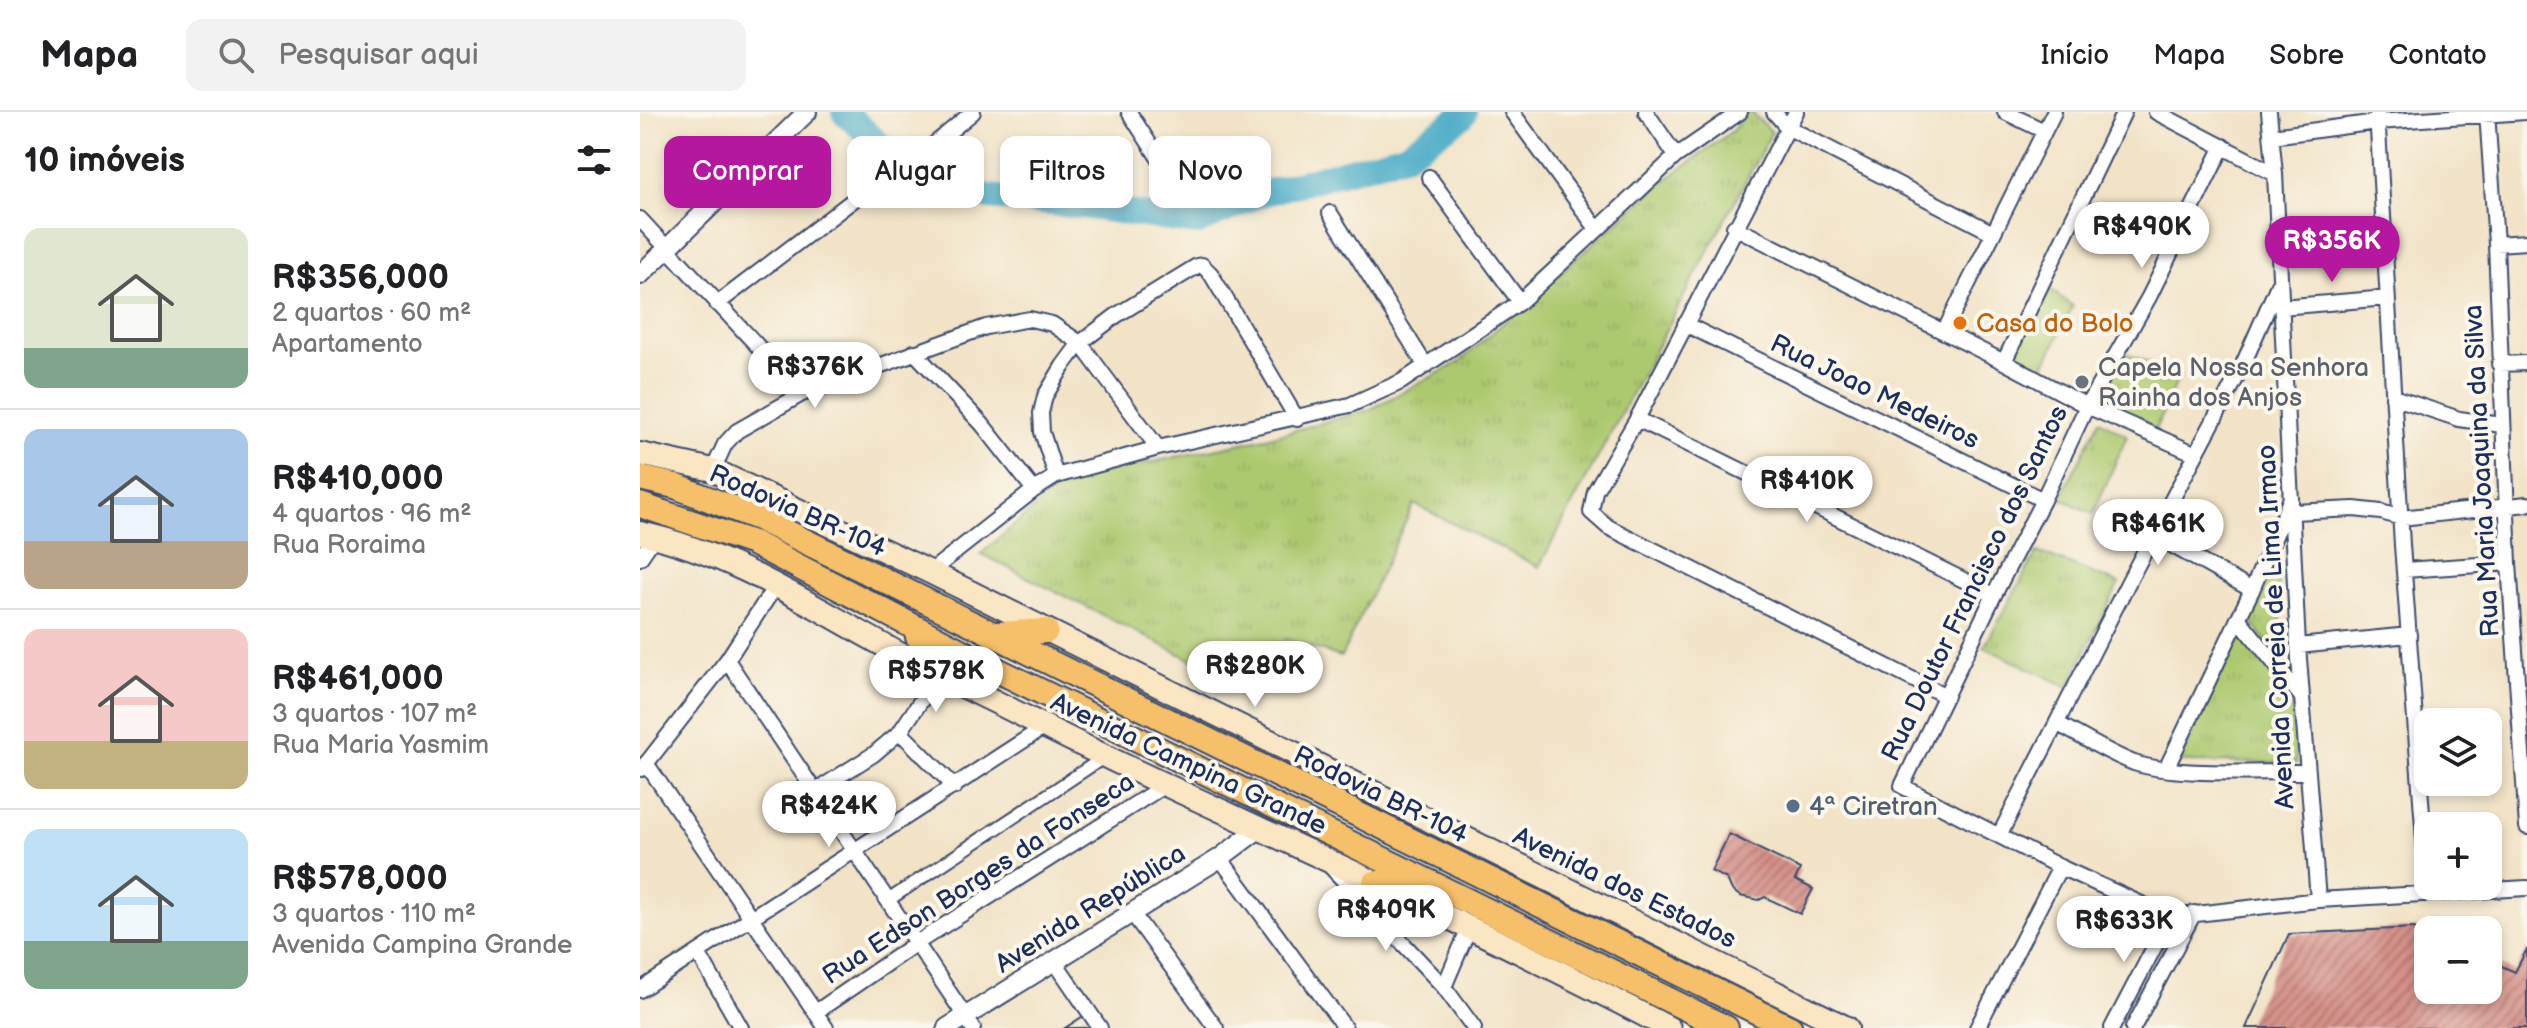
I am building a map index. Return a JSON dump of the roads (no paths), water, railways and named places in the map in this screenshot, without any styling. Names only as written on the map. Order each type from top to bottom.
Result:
[{"type":"highway","name":"Rodovia BR-104","points":[[640,478],[675,486],[758,518],[1790,1028]]},
{"type":"highway","name":"Rodovia BR-104","points":[[640,505],[753,543],[906,624],[1726,1028]]},
{"type":"highway","points":[[906,624],[964,685]]},
{"type":"highway","points":[[996,634],[1046,631]]},
{"type":"highway","points":[[1375,883],[1433,882]]},
{"type":"main road","name":"Avenida dos Estados","points":[[640,454],[713,470],[930,572],[1847,1028]]},
{"type":"main road","name":"Avenida Campina Grande","points":[[648,534],[705,554],[776,585],[939,674],[1165,785],[1469,928],[1669,1028]]},
{"type":"street","points":[[640,275],[807,112]]},
{"type":"street","points":[[944,136],[973,112]]},
{"type":"street","points":[[1129,112],[1149,143]]},
{"type":"street","points":[[1512,112],[1597,229]]},
{"type":"street","points":[[1646,112],[1676,156]]},
{"type":"street","points":[[930,572],[1056,476],[1158,448],[1297,419],[1350,405],[1380,393],[1426,366],[1520,302],[1676,156],[1740,112]]},
{"type":"street","points":[[1774,112],[1787,127],[1993,233]]},
{"type":"street","points":[[1796,112],[1637,419],[1595,491],[1591,512],[1615,530],[1946,696]]},
{"type":"street","points":[[2005,112],[2044,131]]},
{"type":"street","points":[[1944,332],[2054,112]]},
{"type":"street","points":[[2004,362],[2124,112]]},
{"type":"street","points":[[2156,112],[2275,174]]},
{"type":"street","name":"Avenida Correia de Lima Irmao","points":[[2269,112],[2275,174],[2301,696],[2318,900]]},
{"type":"street","points":[[2272,136],[2377,117],[2526,112]]},
{"type":"street","name":"Rua Maria Joaquina da Silva","points":[[2487,113],[2496,244],[2509,563],[2520,635],[2527,827]]},
{"type":"street","points":[[2377,117],[2422,812]]},
{"type":"street","name":"Rua Doutor Francisco dos Santos","points":[[2000,834],[1902,786],[2087,406],[2149,297],[2223,146]]},
{"type":"street","points":[[1429,177],[1520,302]]},
{"type":"street","points":[[717,304],[847,205]]},
{"type":"street","points":[[1330,213],[1426,366]]},
{"type":"street","points":[[640,219],[802,394]]},
{"type":"street","points":[[1734,227],[2087,406],[2196,454]]},
{"type":"street","points":[[2496,244],[2527,242]]},
{"type":"street","points":[[1056,476],[1042,432],[1041,413],[1045,396],[1080,343],[1190,268],[1202,265],[1211,274],[1297,419]]},
{"type":"street","points":[[2279,281],[2241,369],[2000,834],[2060,867],[2170,917],[2318,900],[2414,895]]},
{"type":"street","points":[[2281,307],[2387,298]]},
{"type":"street","points":[[713,470],[725,444],[737,431],[802,394],[986,327],[1030,319],[1052,324],[1080,343],[1158,448]]},
{"type":"street","name":"Rua Joao Medeiros","points":[[1685,324],[2043,500]]},
{"type":"street","points":[[914,352],[982,424],[1034,490]]},
{"type":"street","points":[[2499,364],[2527,363]]},
{"type":"street","points":[[2393,397],[2459,419],[2502,425]]},
{"type":"street","points":[[1637,419],[1994,595]]},
{"type":"street","points":[[2166,769],[2252,590],[2292,494]]},
{"type":"street","points":[[2293,512],[2354,509],[2401,518],[2527,504]]},
{"type":"street","points":[[640,558],[648,534]]},
{"type":"street","points":[[2153,535],[2252,590]]},
{"type":"street","points":[[2404,570],[2509,563]]},
{"type":"street","points":[[776,585],[727,660],[643,767],[826,1028]]},
{"type":"street","points":[[2238,618],[2301,696]]},
{"type":"street","points":[[2298,646],[2409,635]]},
{"type":"street","points":[[727,660],[968,1022]]},
{"type":"street","points":[[814,792],[858,765],[900,732],[939,674]]},
{"type":"street","points":[[2058,724],[2135,763],[2166,769],[2306,772]]},
{"type":"street","points":[[640,990],[1046,726]]},
{"type":"street","points":[[900,732],[955,787]]},
{"type":"street","points":[[887,901],[1106,756]]},
{"type":"street","name":"Rua Edson Borges da Fonseca","points":[[816,1012],[915,944],[1165,785]]},
{"type":"street","name":"Avenida República","points":[[947,1028],[968,1022],[1055,962],[1220,858],[1260,828]]},
{"type":"street","points":[[1220,858],[1345,1028]]},
{"type":"street","points":[[1322,858],[1444,987],[1474,1028]]},
{"type":"street","points":[[1977,1028],[2060,867]]},
{"type":"street","points":[[2502,890],[2527,888]]},
{"type":"street","points":[[1132,913],[1216,1028]]},
{"type":"street","points":[[2133,1028],[2194,913]]},
{"type":"street","points":[[2112,1028],[2170,917]]},
{"type":"street","points":[[1444,987],[1469,928]]},
{"type":"street","points":[[698,953],[741,1028]]},
{"type":"street","points":[[1055,962],[1100,1028]]},
{"type":"waterway","points":[[844,112],[909,172],[989,197],[1083,206],[1197,223],[1261,194],[1405,155],[1464,112]]},
{"type":"place","name":"Casa do Bolo","points":[[1960,323]]},
{"type":"place","name":"Capela Nossa Senhora Rainha dos Anjos","points":[[2082,382]]},
{"type":"place","name":"4ª Ciretran","points":[[1793,806]]}]
